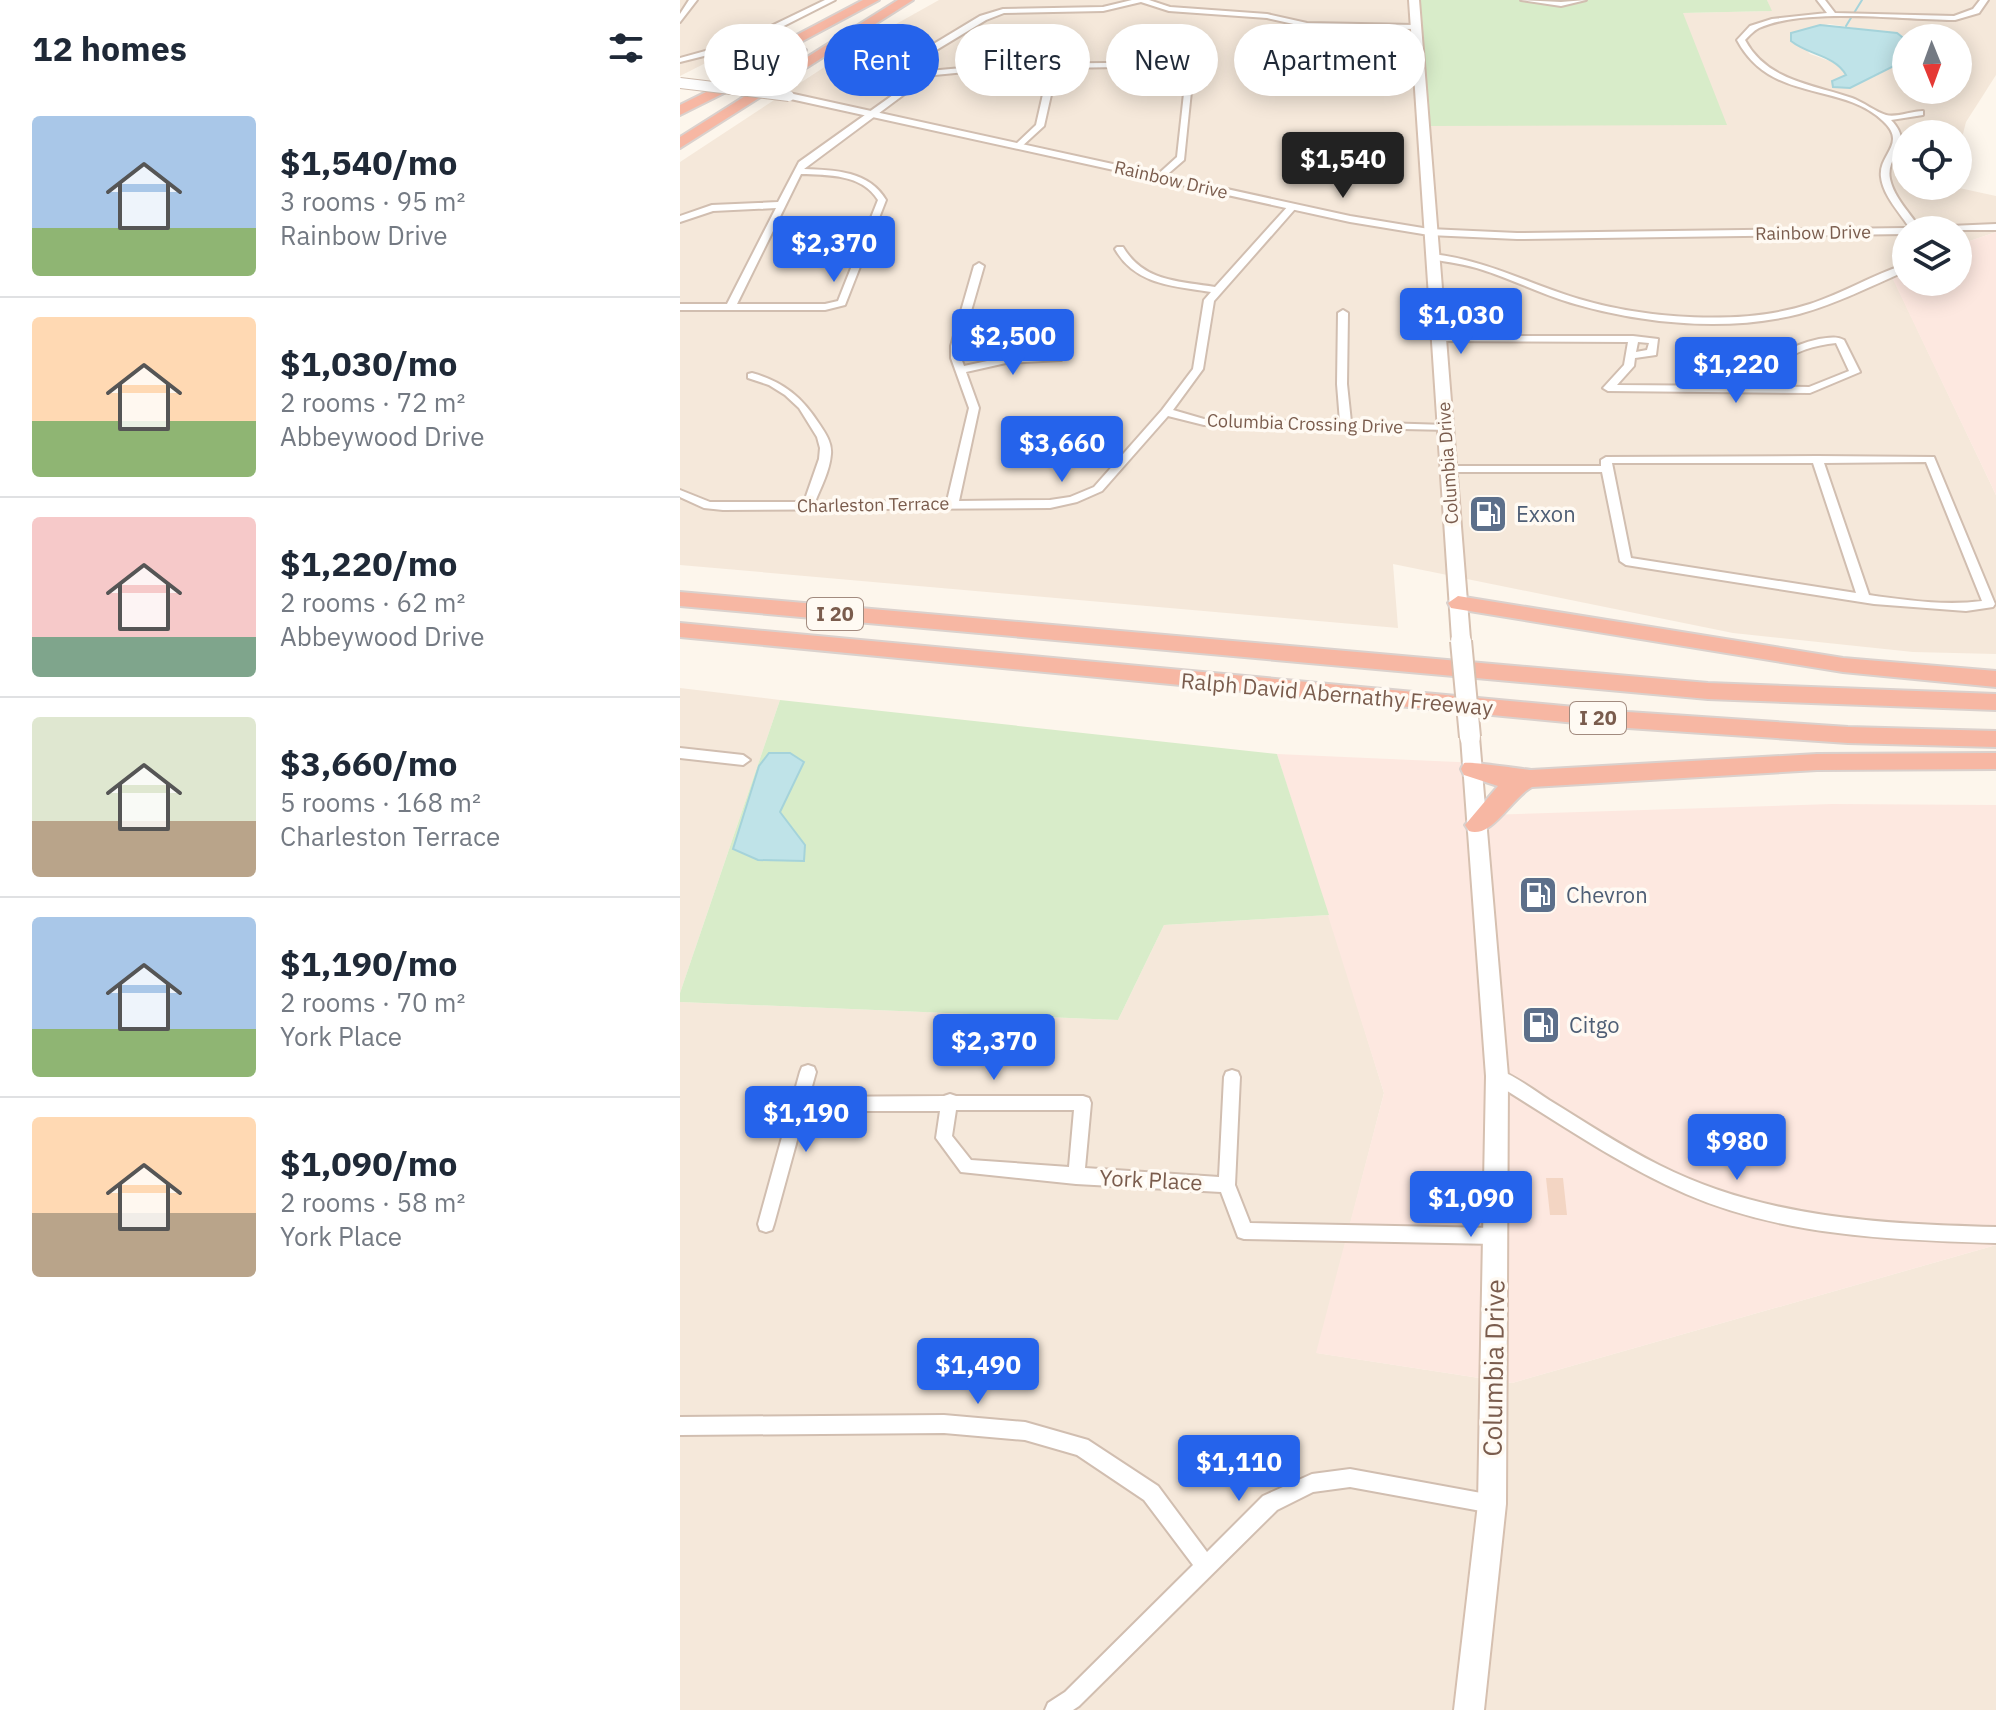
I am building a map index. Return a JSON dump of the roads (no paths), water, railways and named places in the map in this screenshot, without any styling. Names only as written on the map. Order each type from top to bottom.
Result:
[{"type":"highway","points":[[680,98],[873,0]]},
{"type":"highway","points":[[680,111],[895,0]]},
{"type":"highway","points":[[680,145],[839,39],[907,0]]},
{"type":"highway","points":[[680,589],[991,628]]},
{"type":"highway","name":"Ralph David Abernathy Freeway","points":[[680,599],[1708,691],[1996,702]]},
{"type":"highway","points":[[1458,603],[1843,665],[1996,679]]},
{"type":"highway","name":"Ralph David Abernathy Freeway","points":[[680,630],[1702,727],[1811,734],[1996,739]]},
{"type":"highway","points":[[680,636],[746,636]]},
{"type":"highway","points":[[1472,769],[1497,777],[1529,779],[1817,762],[1996,761]]},
{"type":"highway","points":[[1477,825],[1510,788],[1529,779]]},
{"type":"main road","name":"Columbia Drive","points":[[1414,0],[1415,24]]},
{"type":"main road","name":"Columbia Drive","points":[[1420,96],[1497,1076],[1492,1504],[1469,1710]]},
{"type":"street","points":[[680,20],[693,0]]},
{"type":"street","points":[[680,60],[741,44],[831,0]]},
{"type":"street","points":[[939,45],[983,18],[1030,4],[1103,9],[1141,0],[1179,10],[1267,16],[1314,24]]},
{"type":"street","points":[[1525,0],[1561,4],[1582,0]]},
{"type":"street","points":[[1821,0],[1831,13]]},
{"type":"street","points":[[1920,113],[1885,118],[1777,74],[1748,56],[1743,47],[1743,34],[1750,29],[1831,13],[1955,18],[1976,11],[1984,0]]},
{"type":"street","points":[[1267,4],[1267,16]]},
{"type":"street","points":[[1090,65],[1191,64],[1181,158],[1159,177]]},
{"type":"street","name":"Rainbow Drive","points":[[680,83],[789,96],[1292,207],[1429,232],[1565,237],[1892,231]]},
{"type":"street","points":[[730,308],[797,171],[897,96]]},
{"type":"street","points":[[1020,145],[1040,126],[1047,96]]},
{"type":"street","points":[[1885,118],[1898,137],[1898,148],[1887,166],[1886,181],[1907,216]]},
{"type":"street","points":[[680,307],[834,306],[842,303],[882,200],[878,191],[846,177],[797,171]]},
{"type":"street","points":[[680,219],[712,208],[778,205]]},
{"type":"street","name":"Charleston Terrace","points":[[680,493],[708,505],[808,506],[1050,504],[1095,497],[1198,369],[1209,300],[1292,207]]},
{"type":"street","points":[[1972,228],[1996,227]]},
{"type":"street","points":[[1120,249],[1125,262],[1143,274],[1217,290]]},
{"type":"street","points":[[1433,257],[1470,260],[1522,284],[1580,303],[1656,314],[1728,318],[1782,315],[1804,309],[1892,273]]},
{"type":"street","points":[[952,505],[974,408],[956,346],[979,266]]},
{"type":"street","points":[[1343,313],[1342,384],[1346,426]]},
{"type":"street","points":[[1440,339],[1654,341],[1652,353],[1633,355]]},
{"type":"street","points":[[1633,339],[1629,366],[1608,388],[1810,390],[1855,372],[1839,340],[1828,340],[1777,357],[1762,367],[1747,387]]},
{"type":"street","points":[[962,370],[1006,360],[1061,357]]},
{"type":"street","points":[[752,376],[774,382],[802,403],[824,440],[824,461],[808,506]]},
{"type":"street","name":"Columbia Crossing Drive","points":[[1166,412],[1204,422],[1446,428]]},
{"type":"street","points":[[1817,459],[1863,596]]},
{"type":"street","points":[[1817,459],[1930,459],[1989,604],[1969,608],[1919,605],[1626,561],[1606,460],[1817,459]]},
{"type":"street","points":[[1449,469],[1607,469]]},
{"type":"street","points":[[680,753],[743,760]]},
{"type":"street","points":[[766,1224],[808,1072]]},
{"type":"street","points":[[1497,1076],[1655,1171],[1726,1200],[1772,1214],[1834,1225],[1885,1232],[1994,1239]]},
{"type":"street","name":"York Place","points":[[1232,1077],[1227,1185],[1244,1231],[1495,1236]]},
{"type":"street","name":"York Place","points":[[950,1101],[944,1138],[967,1167],[1227,1185]]},
{"type":"street","name":"York Place","points":[[799,1104],[950,1101],[1083,1103],[1076,1176]]},
{"type":"street","points":[[680,1426],[944,1424],[1025,1431],[1081,1447],[1151,1493],[1205,1565]]},
{"type":"street","points":[[1055,1710],[1072,1699],[1270,1503],[1312,1483],[1350,1478],[1492,1504]]},
{"type":"water","points":[[1820,25],[1892,32],[1892,67],[1850,88],[1833,87],[1832,81],[1846,75],[1841,68],[1791,41],[1791,33]]},
{"type":"water","points":[[769,753],[790,753],[804,762],[780,812],[805,845],[804,861],[758,860],[733,849],[759,766]]},
{"type":"waterway","points":[[1846,26],[1862,0]]},
{"type":"place","name":"Exxon","points":[[1488,514]]},
{"type":"place","name":"Chevron","points":[[1538,895]]},
{"type":"place","name":"Citgo","points":[[1541,1025]]}]
